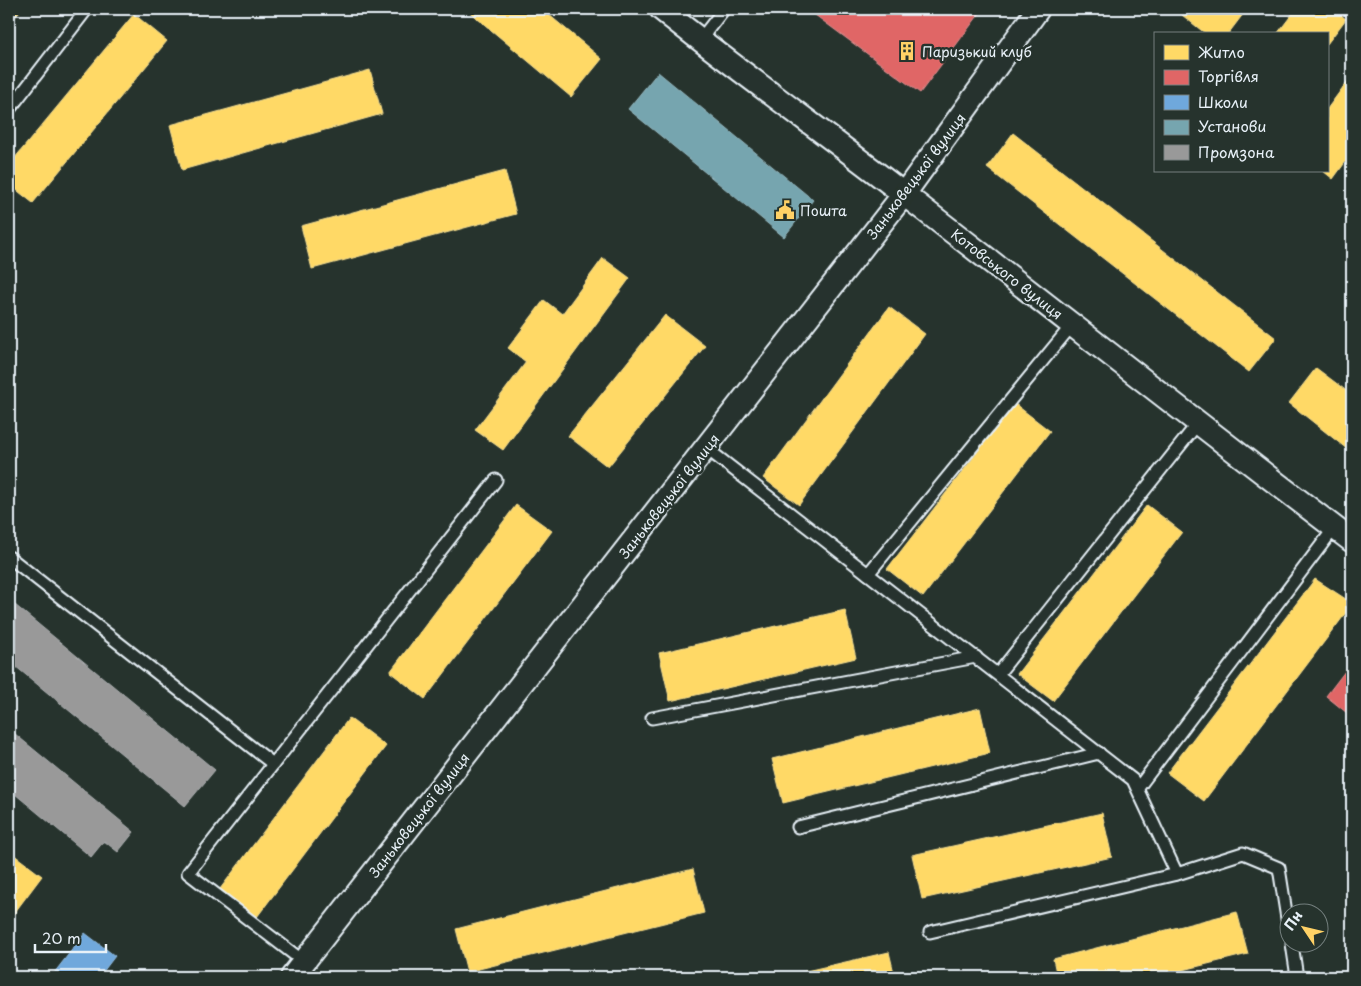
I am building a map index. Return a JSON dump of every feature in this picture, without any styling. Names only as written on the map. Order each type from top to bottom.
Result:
[{"type":"street","name":"Котовського вулиця","points":[[661,9],[904,194],[1352,541]]},
{"type":"street","name":"Заньковецької вулиця","points":[[298,969],[904,194],[1038,9]]},
{"type":"lane","points":[[9,110],[87,9]]},
{"type":"lane","points":[[700,40],[724,9]]},
{"type":"lane","points":[[868,574],[1072,325]]},
{"type":"lane","points":[[998,674],[1198,423]]},
{"type":"lane","points":[[706,448],[1134,780],[1177,874]]},
{"type":"lane","points":[[298,969],[188,873],[496,480]]},
{"type":"lane","points":[[1138,788],[1335,528]]},
{"type":"lane","points":[[9,557],[273,764]]},
{"type":"lane","points":[[652,718],[976,657]]},
{"type":"lane","points":[[798,827],[1099,753]]},
{"type":"lane","points":[[930,932],[1177,874],[1243,853],[1279,868],[1285,904]]},
{"type":"lane","points":[[1294,954],[1297,977]]},
{"type":"building: Житло","points":[[9,9],[21,9],[9,25]]},
{"type":"building: Житло","points":[[466,9],[542,9],[602,59],[571,97]]},
{"type":"building: Житло","points":[[1187,9],[1247,9],[1230,32],[1203,32],[1182,15]]},
{"type":"building: Житло","points":[[1296,9],[1333,9],[1346,19],[1328,43],[1328,32],[1279,32]]},
{"type":"building: Житло","points":[[134,14],[167,41],[33,203],[9,184],[9,165]]},
{"type":"building: Житло","points":[[370,70],[382,114],[182,170],[170,125]]},
{"type":"building: Житло","points":[[1352,75],[1352,153],[1333,179],[1324,172],[1328,172],[1328,108]]},
{"type":"building: Житло","points":[[1013,133],[1276,338],[1249,372],[987,168]]},
{"type":"building: Житло","points":[[505,171],[516,214],[312,269],[301,226]]},
{"type":"building: Житло","points":[[603,258],[630,278],[503,450],[475,430],[526,362],[508,348],[544,300],[562,314]]},
{"type":"building: Житло","points":[[889,307],[925,334],[799,505],[763,478]]},
{"type":"building: Житло","points":[[665,315],[705,346],[608,467],[568,436]]},
{"type":"building: Житло","points":[[1316,368],[1352,395],[1352,453],[1289,403]]},
{"type":"building: Житло","points":[[1015,404],[1050,431],[923,597],[887,569]]},
{"type":"building: Житло","points":[[516,505],[552,531],[425,699],[390,672]]},
{"type":"building: Житло","points":[[1147,505],[1182,532],[1053,701],[1017,674]]},
{"type":"building: Житло","points":[[1315,579],[1352,603],[1352,605],[1204,801],[1167,773]]},
{"type":"building: Житло","points":[[845,610],[856,658],[670,701],[659,653]]},
{"type":"building: Житло","points":[[980,708],[990,753],[783,803],[772,759]]},
{"type":"building: Житло","points":[[349,718],[386,746],[257,917],[220,889]]},
{"type":"building: Житло","points":[[1102,813],[1112,857],[922,899],[912,855]]},
{"type":"building: Житло","points":[[9,851],[42,876],[9,920]]},
{"type":"building: Житло","points":[[693,869],[704,913],[467,972],[456,929]]},
{"type":"building: Житло","points":[[1237,912],[1248,954],[1155,977],[1057,977],[1053,959]]},
{"type":"building: Житло","points":[[889,952],[895,977],[780,977]]},
{"type":"building: Житло","points":[[1352,966],[1352,977],[1344,977]]},
{"type":"building: Торгівля","name":"Паризький клуб","points":[[807,9],[983,9],[920,93]]},
{"type":"building: Торгівля","points":[[1352,662],[1352,717],[1326,696]]},
{"type":"building: Школи","points":[[85,933],[115,956],[99,977],[51,977]]},
{"type":"building: Установи","points":[[658,72],[813,200],[784,237],[628,109]]},
{"type":"building: Промзона","points":[[9,600],[215,770],[185,806],[9,661]]},
{"type":"building: Промзона","points":[[9,729],[134,832],[118,852],[104,841],[91,857],[9,789]]},
{"type":"place","name":"Паризький клуб","points":[[907,51]]},
{"type":"place","name":"Пошта","points":[[785,210]]}]
